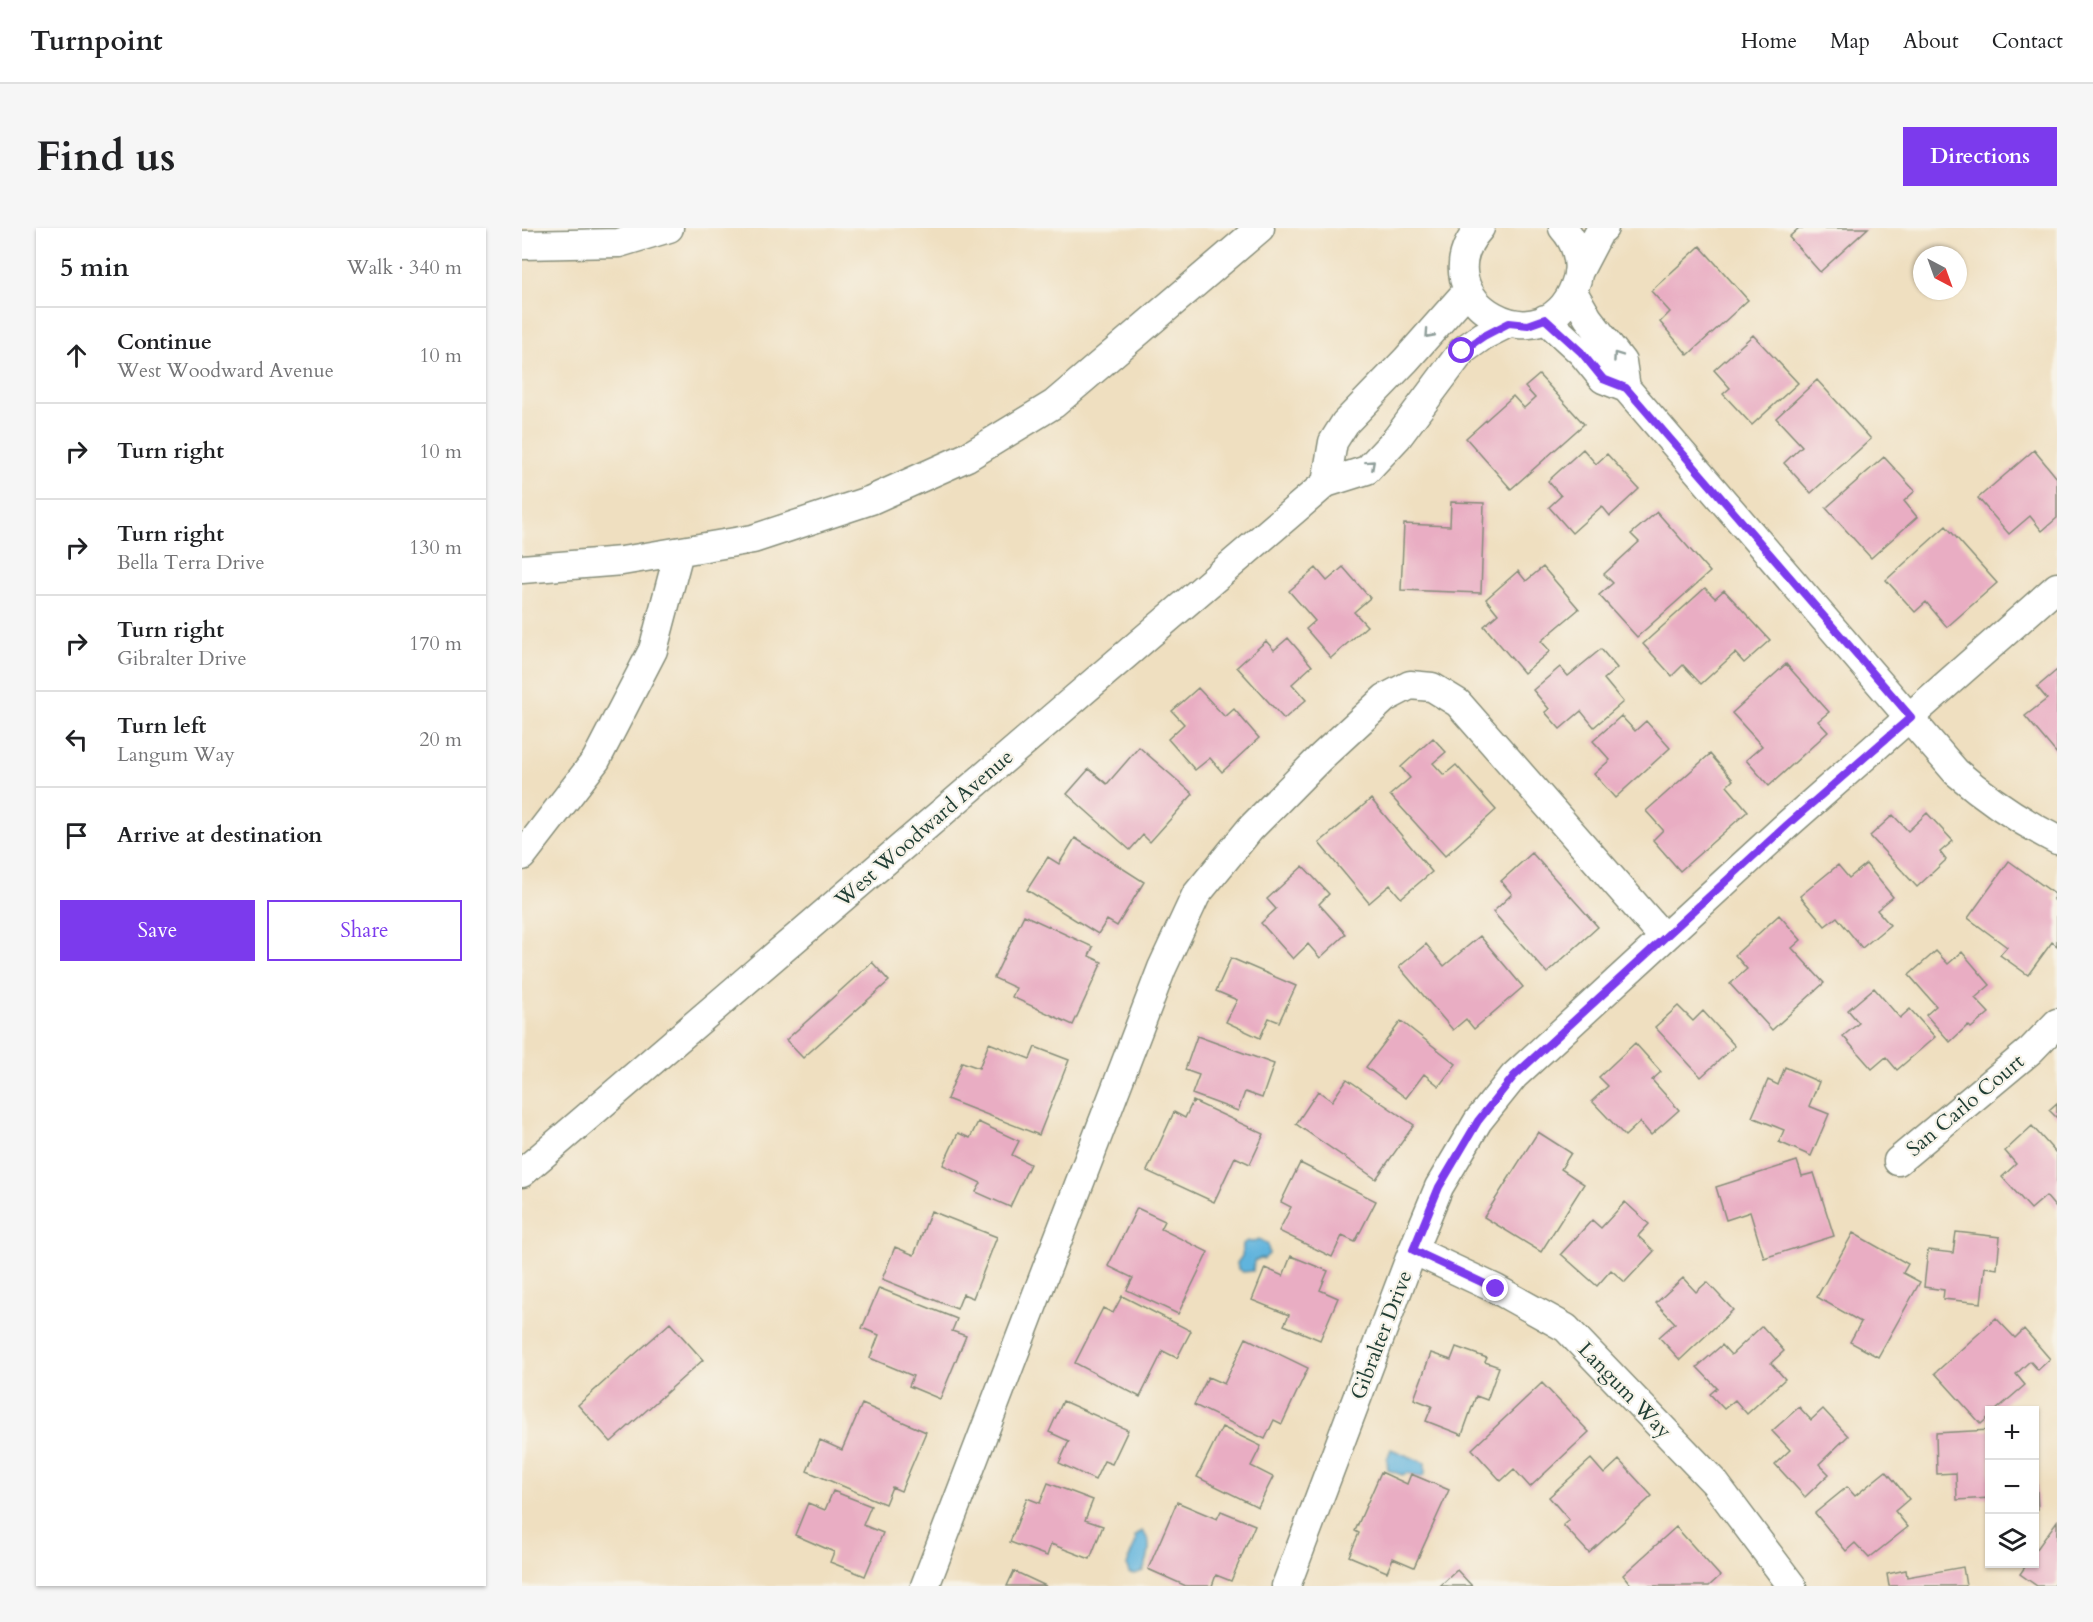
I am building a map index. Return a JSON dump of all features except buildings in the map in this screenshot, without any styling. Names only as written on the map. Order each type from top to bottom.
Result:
[{"type":"street","points":[[522,245],[619,243],[669,228]]},
{"type":"street","points":[[522,570],[622,561],[753,539],[871,500],[967,458],[1054,404],[1260,228]]},
{"type":"street","points":[[1563,228],[1569,235],[1577,253],[1576,282],[1588,318],[1623,362],[1626,388]]},
{"type":"street","points":[[1472,231],[1465,253],[1463,272],[1468,290],[1478,305],[1492,317],[1509,323],[1528,325],[1545,319],[1561,308],[1600,231],[1604,228]]},
{"type":"street","points":[[1326,483],[1333,442],[1345,423],[1406,360],[1468,290]]},
{"type":"street","points":[[1545,319],[1581,352],[1603,379],[1626,388],[1956,772],[1982,795],[2023,823],[2057,840]]},
{"type":"street","name":"West Woodward Avenue","points":[[522,1173],[1326,483],[1367,470],[1397,438],[1462,351],[1509,323]]},
{"type":"street","points":[[522,856],[596,760],[653,650],[679,552]]},
{"type":"street","name":"Gibralter Drive","points":[[1286,1586],[1439,1187],[1478,1121],[1514,1076],[1787,825],[2057,587]]},
{"type":"street","points":[[925,1586],[1161,968],[1196,895],[1250,829],[1319,759],[1384,698],[1410,685],[1432,687],[1458,703],[1664,938]]},
{"type":"street","name":"San Carlo Court","points":[[1898,1161],[2031,1050],[2057,1023]]},
{"type":"street","name":"Langum Way","points":[[1413,1250],[1496,1289],[1566,1328],[1715,1483],[1792,1586]]},
{"type":"water","points":[[1259,1239],[1268,1245],[1269,1254],[1264,1259],[1254,1261],[1253,1271],[1243,1272],[1238,1269],[1237,1263],[1242,1256],[1243,1244]]},
{"type":"water","points":[[1391,1449],[1425,1463],[1425,1474],[1421,1477],[1407,1473],[1402,1475],[1388,1470],[1387,1459]]},
{"type":"water","points":[[1142,1531],[1149,1545],[1147,1561],[1143,1571],[1135,1574],[1129,1573],[1127,1566],[1136,1541],[1135,1537]]},
{"type":"route","points":[[1462,351],[1509,323],[1528,325],[1545,319],[1581,352],[1603,379],[1626,388],[1911,717],[1787,825],[1514,1076],[1478,1121],[1439,1187],[1413,1250],[1496,1289]]}]
